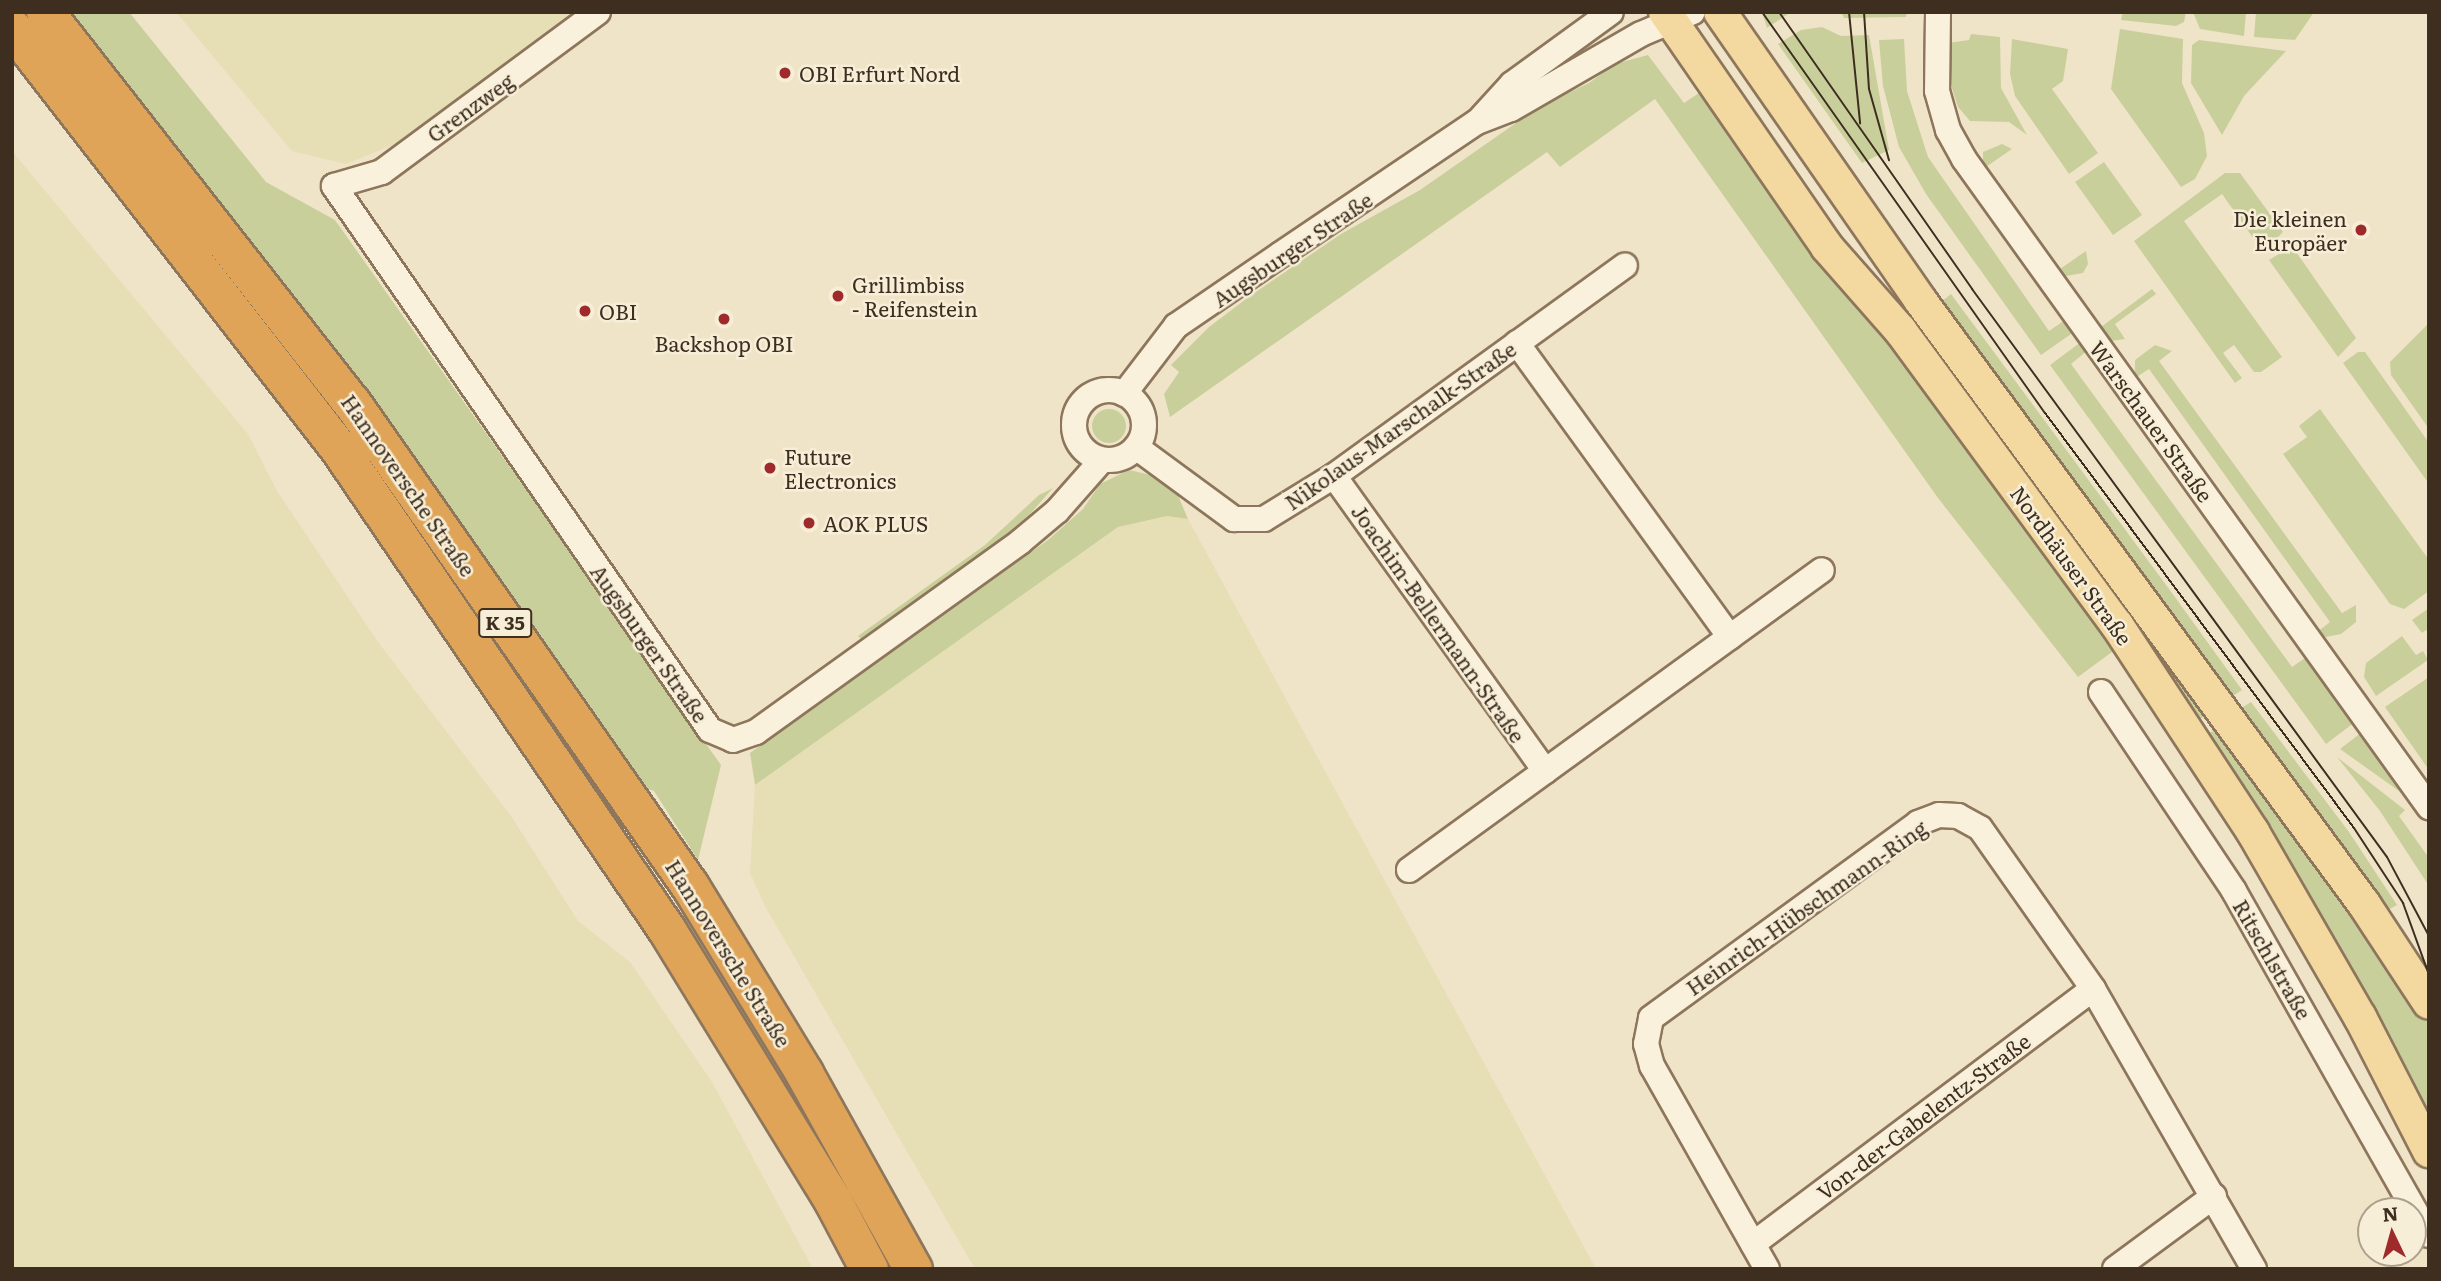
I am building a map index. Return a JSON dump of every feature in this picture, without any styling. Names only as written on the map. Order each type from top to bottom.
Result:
[{"type":"highway","name":"Hannoversche Straße","points":[[45,12],[352,404],[690,886],[804,1073],[913,1269]]},
{"type":"highway","name":"Hannoversche Straße","points":[[12,28],[363,484],[667,930],[833,1201],[869,1269]]},
{"type":"main road","name":"Nordhäuser Straße","points":[[1720,12],[1920,300],[2364,904],[2429,1003]]},
{"type":"main road","name":"Nordhäuser Straße","points":[[1676,15],[1827,247],[1956,405],[2131,647],[2253,832],[2360,1017],[2429,1151]]},
{"type":"street","name":"Grenzweg","points":[[334,186],[382,172],[598,12]]},
{"type":"street","name":"Augsburger Straße","points":[[1478,122],[1512,84],[1611,12]]},
{"type":"street","name":"Warschauer Straße","points":[[1938,12],[1934,48],[1937,91],[1948,130],[1964,159],[2429,807]]},
{"type":"street","name":"Augsburger Straße","points":[[1124,394],[1176,327],[1478,122],[1511,109],[1676,15]]},
{"type":"street","name":"Augsburger Straße","points":[[334,186],[710,730],[733,740],[756,732],[1020,542],[1057,511],[1102,460],[1121,458],[1136,447]]},
{"type":"street","name":"Nikolaus-Marschalk-Straße","points":[[1136,447],[1200,497],[1247,522],[1283,509],[1625,265]]},
{"type":"street","points":[[1517,343],[1730,637]]},
{"type":"street","points":[[1102,460],[1083,449],[1075,418],[1086,399],[1095,393],[1124,394],[1143,418],[1136,447]]},
{"type":"street","name":"Joachim-Bellermann-Straße","points":[[1334,475],[1545,771]]},
{"type":"street","points":[[1409,870],[1822,570]]},
{"type":"street","name":"Ritschlstraße","points":[[2101,692],[2234,891],[2429,1236]]},
{"type":"street","name":"Heinrich-Hübschmann-Ring","points":[[1767,1269],[1652,1066],[1646,1044],[1651,1018],[1918,823],[1939,815],[1958,816],[1980,828],[2093,989],[2254,1269]]},
{"type":"street","name":"Von-der-Gabelentz-Straße","points":[[1753,1244],[2093,989]]},
{"type":"street","points":[[2115,1269],[2214,1196]]},
{"type":"shaded area","points":[[176,12],[574,12],[395,144],[346,164],[292,151]]},
{"type":"shaded area","points":[[12,151],[248,434],[277,491],[378,642],[511,816],[578,921],[630,962],[712,1082],[813,1269],[12,1269]]},
{"type":"shaded area","points":[[1167,516],[1188,519],[1596,1269],[975,1269],[765,906],[750,873],[755,785],[1118,527]]},
{"type":"green space","points":[[65,12],[129,12],[266,182],[335,220],[721,765],[698,860],[654,791],[637,785]]},
{"type":"green space","points":[[1762,12],[1791,12],[1767,28]]},
{"type":"green space","points":[[1841,12],[1907,12],[1906,17],[1844,18]]},
{"type":"green space","points":[[2123,12],[2186,12],[2184,22],[2176,26],[2121,20]]},
{"type":"green space","points":[[2193,12],[2246,12],[2244,36],[2200,29]]},
{"type":"green space","points":[[2256,12],[2314,12],[2295,40],[2254,37]]},
{"type":"green space","points":[[1822,27],[1841,36],[1869,35],[1889,150],[1862,163],[1778,44],[1801,30]]},
{"type":"green space","points":[[2120,29],[2183,39],[2182,83],[2204,133],[2207,156],[2195,179],[2181,187],[2111,89]]},
{"type":"green space","points":[[1971,34],[2000,37],[2001,88],[2027,135],[2009,122],[1970,121],[1958,107],[1949,79],[1948,43],[1969,40]]},
{"type":"green space","points":[[1904,39],[1907,91],[1928,157],[2049,331],[2065,320],[2074,332],[2041,355],[1926,194],[1899,147],[1883,86],[1879,40]]},
{"type":"green space","points":[[2012,39],[2068,49],[2063,81],[2052,89],[2098,153],[2069,174],[2015,96],[2010,74]]},
{"type":"green space","points":[[2199,40],[2286,51],[2244,96],[2222,135],[2191,83],[2192,45]]},
{"type":"green space","points":[[1648,55],[1684,103],[1702,91],[1853,300],[1908,365],[2116,649],[2078,677],[1938,498],[1655,99],[1560,167],[1547,152],[1170,417],[1164,394],[1179,372],[1171,365],[1209,327],[1341,234],[1420,190],[1539,107],[1589,83],[1615,64]]},
{"type":"green space","points":[[2002,144],[2012,149],[1983,169],[1983,152]]},
{"type":"green space","points":[[2104,162],[2142,215],[2113,235],[2075,182]]},
{"type":"green space","points":[[2225,173],[2240,173],[2283,232],[2263,252],[2222,194],[2184,221],[2282,357],[2261,372],[2254,372],[2234,345],[2223,353],[2242,378],[2235,383],[2134,241]]},
{"type":"green space","points":[[2292,246],[2356,338],[2338,357],[2269,260]]},
{"type":"green space","points":[[2086,251],[2088,264],[2083,273],[2066,276],[2057,271]]},
{"type":"green space","points":[[2152,289],[2156,294],[2115,324],[2125,339],[2111,341],[2097,330]]},
{"type":"green space","points":[[1951,294],[2242,690],[2230,698],[1965,338],[1941,302]]},
{"type":"green space","points":[[2429,323],[2429,429],[2391,375],[2390,362]]},
{"type":"green space","points":[[2081,342],[2087,351],[2071,364],[2292,667],[2308,656],[2355,722],[2326,744],[2050,365]]},
{"type":"green space","points":[[2155,345],[2172,351],[2159,361],[2342,613],[2356,605],[2356,622],[2341,634],[2326,637],[2317,632],[2330,622],[2149,369],[2135,378],[2135,360]]},
{"type":"green space","points":[[2358,352],[2365,352],[2429,443],[2429,484],[2343,363]]},
{"type":"green space","points":[[1109,409],[1121,414],[1126,426],[1121,438],[1109,443],[1097,438],[1092,426],[1097,414]]},
{"type":"green space","points":[[2320,409],[2429,560],[2429,591],[2404,609],[2390,604],[2283,454],[2307,437],[2299,426]]},
{"type":"green space","points":[[1129,470],[1155,476],[1177,493],[1188,519],[1167,516],[1118,527],[755,785],[750,753],[1048,540],[1083,509],[1100,484]]},
{"type":"green space","points":[[1053,488],[1030,514],[988,550],[862,640],[858,636],[985,545],[1039,495]]},
{"type":"green space","points":[[2429,608],[2429,634],[2426,630],[2422,633],[2412,620]]},
{"type":"green space","points":[[2402,636],[2416,655],[2423,651],[2428,660],[2376,696],[2364,677],[2366,663]]},
{"type":"green space","points":[[2154,642],[2208,714],[2197,721],[2148,645]]},
{"type":"green space","points":[[2429,677],[2429,770],[2385,707]]},
{"type":"green space","points":[[2251,702],[2349,832],[2397,905],[2386,911],[2238,710]]},
{"type":"green space","points":[[2218,728],[2361,923],[2429,1025],[2429,1124],[2206,735]]},
{"type":"green space","points":[[2362,732],[2406,796],[2340,749]]},
{"type":"green space","points":[[2337,757],[2405,810],[2399,816],[2429,858],[2429,886],[2380,811]]},
{"type":"tram line","points":[[1762,12],[2045,413],[2354,828],[2403,903],[2429,975]]},
{"type":"tram line","points":[[1779,12],[1972,289],[2387,857],[2429,936]]},
{"type":"tram line","points":[[1849,12],[1860,123]]},
{"type":"tram line","points":[[1864,12],[1869,89],[1889,160]]},
{"type":"place","name":"OBI Erfurt Nord","points":[[785,73]]},
{"type":"place","name":"Die kleinen Europäer","points":[[2361,230]]},
{"type":"place","name":"Grillimbiss - Reifenstein","points":[[838,296]]},
{"type":"place","name":"OBI","points":[[585,311]]},
{"type":"place","name":"Backshop OBI","points":[[724,319]]},
{"type":"place","name":"Future Electronics","points":[[770,468]]},
{"type":"place","name":"AOK PLUS","points":[[809,523]]}]
